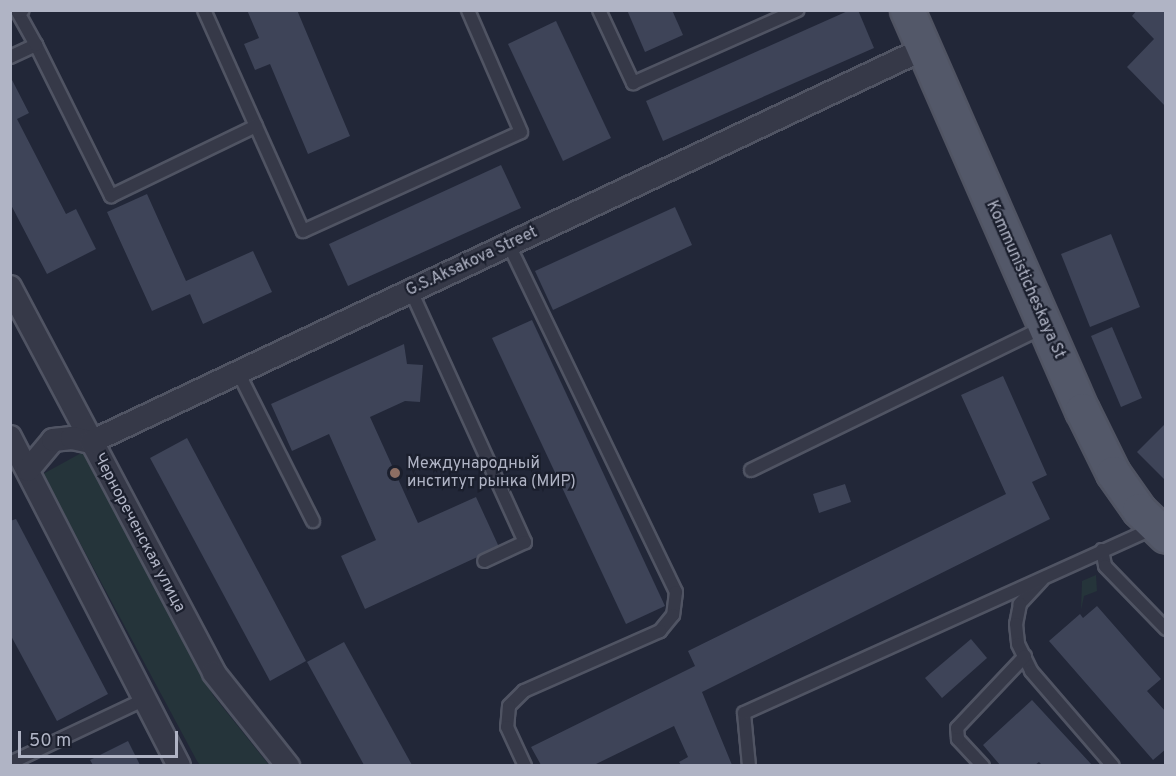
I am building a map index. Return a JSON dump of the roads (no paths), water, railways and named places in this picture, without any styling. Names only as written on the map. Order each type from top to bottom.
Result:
[{"type":"main road","name":"Kommunisticheskaya St","points":[[907,10],[1045,327],[1113,472],[1161,531]]},
{"type":"street","name":"G.S.Aksakova Street","points":[[91,442],[923,49]]},
{"type":"street","name":"Чернореченская улица","points":[[10,287],[214,673],[288,765]]},
{"type":"street","points":[[10,437],[143,700],[179,765]]},
{"type":"street","points":[[28,470],[53,440],[72,438],[91,442]]},
{"type":"lane","points":[[22,10],[18,12],[111,196],[256,126]]},
{"type":"lane","points":[[204,10],[303,231],[521,132],[471,11]]},
{"type":"lane","points":[[599,10],[633,83],[798,10]]},
{"type":"lane","points":[[10,57],[36,45]]},
{"type":"lane","points":[[509,245],[676,592],[673,615],[660,631],[525,691],[509,706],[507,727],[525,765]]},
{"type":"lane","points":[[411,291],[525,542],[484,561]]},
{"type":"lane","points":[[751,470],[1045,327]]},
{"type":"lane","points":[[238,372],[313,521]]},
{"type":"lane","points":[[749,765],[744,712],[1102,550],[1161,531]]},
{"type":"lane","points":[[1102,550],[1106,566],[1166,629]]},
{"type":"lane","points":[[1045,576],[1020,604],[1016,624],[1025,656],[1032,671],[1113,765]]},
{"type":"lane","points":[[982,765],[958,739],[957,728],[1025,656]]},
{"type":"lane","points":[[10,763],[143,700]]},
{"type":"place","name":"Международный институт рынка (МИР)","points":[[395,473]]}]
